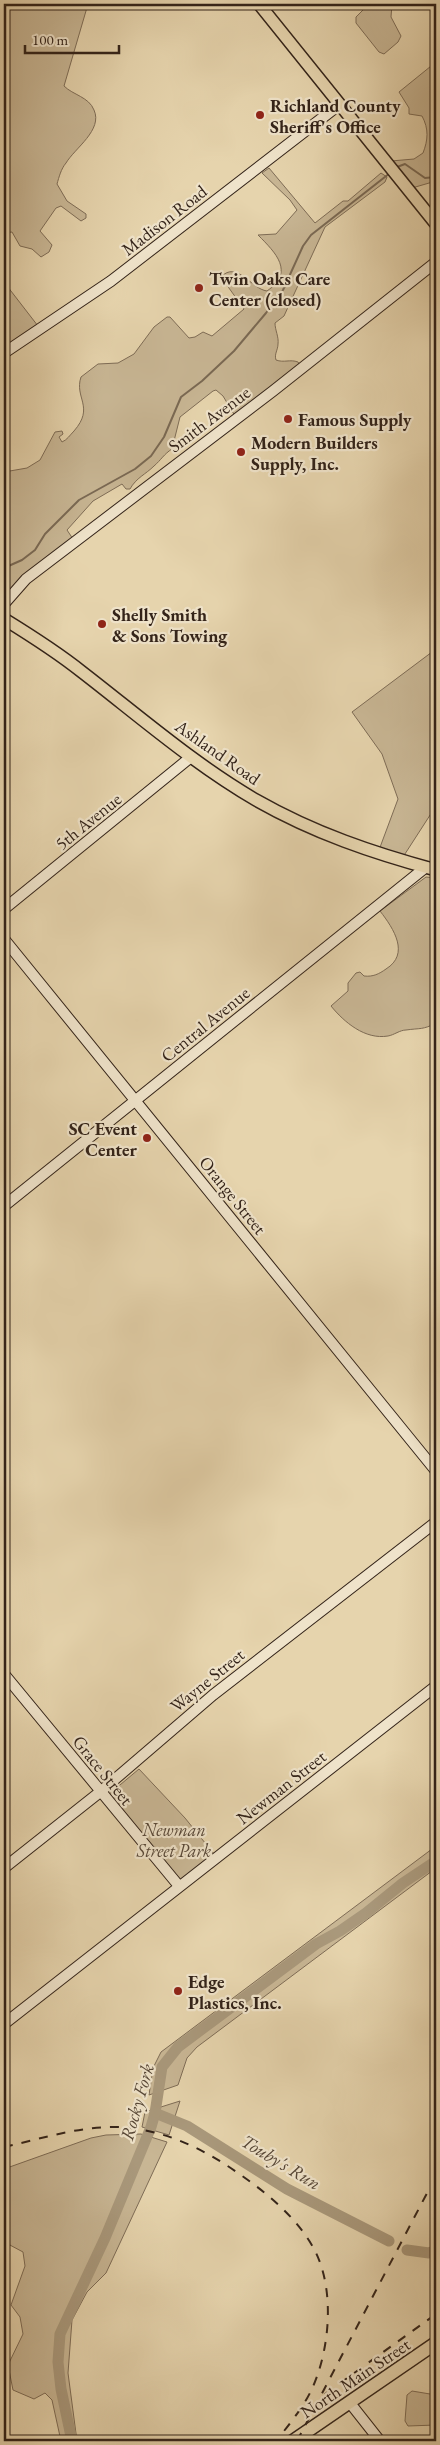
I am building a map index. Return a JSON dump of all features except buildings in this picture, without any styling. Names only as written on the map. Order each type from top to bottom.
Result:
[{"type":"highway","name":"North Main Street","points":[[293,2441],[436,2343]]},
{"type":"main road","points":[[258,4],[436,224]]},
{"type":"main road","name":"Ashland Road","points":[[4,618],[81,671],[191,757],[255,800],[304,826],[365,850],[431,869]]},
{"type":"street","name":"Madison Road","points":[[4,353],[111,282],[339,105]]},
{"type":"street","name":"Smith Avenue","points":[[4,604],[26,579],[274,391],[436,262]]},
{"type":"street","name":"5th Avenue","points":[[4,908],[191,757]]},
{"type":"street","name":"Central Avenue","points":[[4,1206],[431,869]]},
{"type":"street","name":"Orange Street","points":[[4,939],[436,1471]]},
{"type":"street","name":"Wayne Street","points":[[4,1868],[100,1792],[213,1694],[436,1522]]},
{"type":"street","name":"Grace Street","points":[[4,1674],[179,1886]]},
{"type":"street","name":"Newman Street","points":[[4,2024],[436,1686]]},
{"type":"street","points":[[350,2403],[380,2441]]},
{"type":"green space","points":[[4,4],[88,4],[64,86],[85,99],[92,106],[96,117],[95,125],[87,138],[64,165],[57,184],[67,201],[86,214],[86,218],[81,221],[61,206],[56,208],[40,231],[52,245],[49,252],[41,257],[32,249],[20,246],[12,232],[4,233]]},
{"type":"green space","points":[[364,4],[392,4],[391,17],[401,36],[398,42],[384,54],[379,52],[356,23],[356,17],[365,8]]},
{"type":"green space","points":[[436,62],[436,181],[412,188],[391,161],[414,159],[423,153],[427,139],[427,130],[422,116],[409,114],[409,108],[399,92]]},
{"type":"green space","points":[[269,168],[315,223],[343,201],[348,201],[381,173],[387,177],[385,182],[325,227],[284,316],[275,323],[278,341],[276,360],[295,361],[300,365],[235,416],[223,396],[216,390],[213,391],[180,417],[172,449],[138,479],[130,489],[126,489],[122,484],[93,501],[67,530],[73,539],[18,581],[4,595],[4,472],[27,468],[40,460],[55,432],[62,431],[63,434],[59,437],[62,442],[74,431],[80,423],[84,409],[80,391],[81,377],[98,364],[118,363],[134,354],[154,327],[167,317],[170,317],[189,338],[203,332],[212,336],[244,309],[221,277],[227,273],[238,273],[267,291],[280,277],[280,263],[271,249],[258,235],[276,234],[297,210],[290,200],[262,173]]},
{"type":"green space","points":[[4,282],[38,326],[4,349]]},
{"type":"green space","points":[[436,649],[436,810],[434,809],[403,857],[379,850],[398,799],[382,754],[352,712]]},
{"type":"green space","points":[[426,877],[436,878],[436,1023],[424,1028],[404,1030],[388,1036],[379,1037],[363,1032],[349,1024],[331,1006],[348,991],[348,983],[356,973],[360,972],[364,976],[373,976],[393,963],[397,956],[397,941],[380,911]]},
{"type":"green space","name":"Newman Street Park","points":[[139,1769],[185,1818],[214,1854],[180,1880],[108,1795]]},
{"type":"green space","points":[[436,1846],[436,1868],[197,2047],[187,2058],[178,2085],[149,2095],[153,2068],[161,2052]]},
{"type":"green space","points":[[180,2101],[169,2135],[142,2127],[145,2112]]},
{"type":"green space","points":[[141,2134],[167,2142],[106,2273],[87,2292],[72,2320],[68,2373],[77,2441],[61,2441],[52,2400],[45,2393],[34,2399],[13,2390],[8,2365],[23,2334],[20,2317],[11,2305],[25,2266],[23,2252],[8,2244],[4,2237],[4,2169],[91,2138],[106,2135]]},
{"type":"green space","points":[[412,2391],[436,2395],[436,2425],[408,2426],[405,2421],[407,2395]]},
{"type":"waterway","points":[[397,167],[405,164],[425,178],[436,177]]},
{"type":"waterway","points":[[4,568],[22,560],[35,550],[45,534],[79,500],[135,469],[151,456],[164,437],[181,397],[202,381],[234,351],[266,313],[283,290],[303,246],[311,235],[390,173]]},
{"type":"waterway","name":"Rocky Fork","points":[[72,2441],[61,2389],[58,2362],[60,2334],[105,2238],[151,2127],[162,2067],[178,2047],[316,1944],[340,1931],[403,1883],[436,1861]]},
{"type":"waterway","name":"Touby's Run","points":[[155,2113],[187,2126],[287,2189],[389,2241]]},
{"type":"waterway","name":"Touby's Run","points":[[407,2250],[429,2253],[436,2250]]},
{"type":"railway","points":[[4,2147],[83,2129],[115,2127],[146,2130],[174,2138],[213,2157],[259,2189],[289,2215],[306,2236],[320,2263],[325,2281],[328,2319],[323,2357],[311,2391],[299,2411],[276,2441]]},
{"type":"railway","points":[[297,2441],[436,2176]]},
{"type":"railway","points":[[325,2394],[436,2314]]},
{"type":"place","name":"Richland County Sheriff's Office","points":[[260,115]]},
{"type":"place","name":"Twin Oaks Care Center (closed)","points":[[199,288]]},
{"type":"place","name":"Famous Supply","points":[[288,419]]},
{"type":"place","name":"Modern Builders Supply, Inc.","points":[[241,452]]},
{"type":"place","name":"Shelly Smith & Sons Towing","points":[[102,624]]},
{"type":"place","name":"SC Event Center","points":[[147,1138]]},
{"type":"place","name":"Edge Plastics, Inc.","points":[[178,1991]]}]
